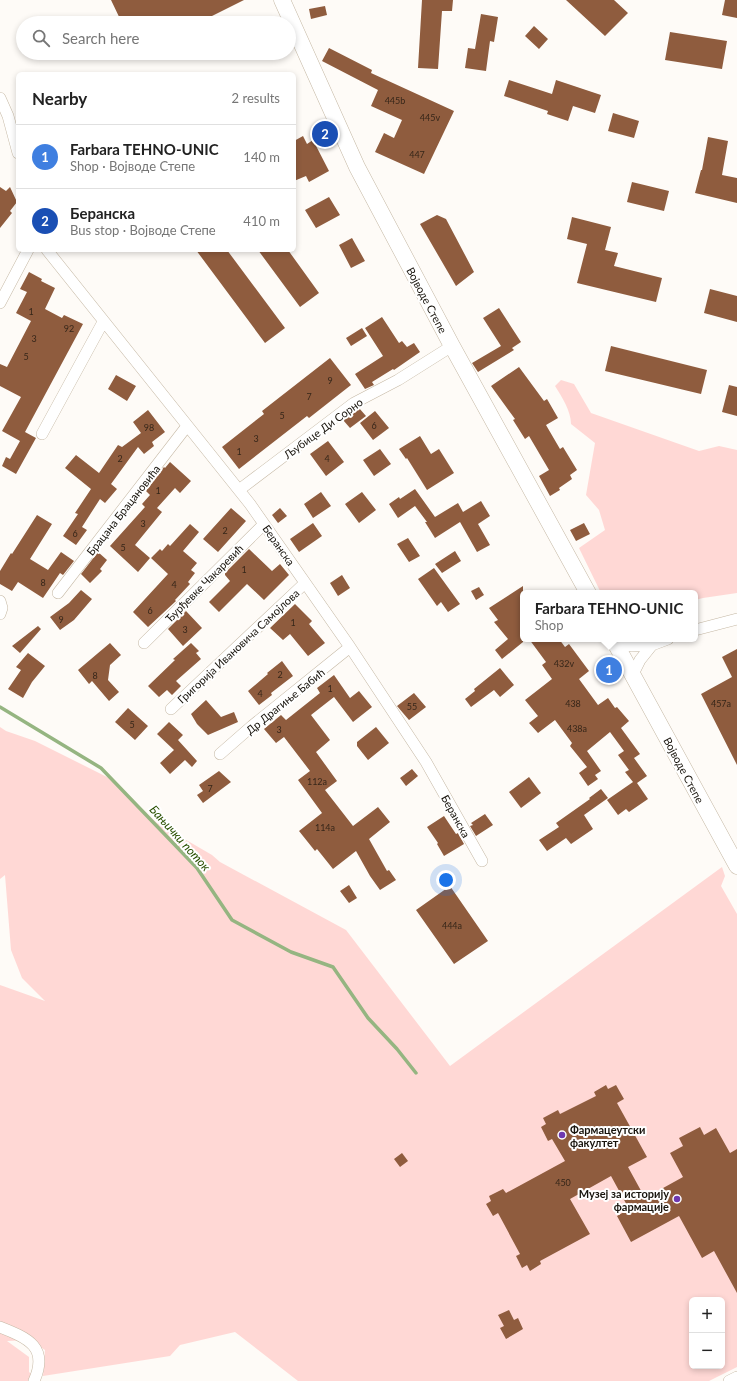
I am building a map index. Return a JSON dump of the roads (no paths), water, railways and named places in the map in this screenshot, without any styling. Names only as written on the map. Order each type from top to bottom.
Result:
[{"type":"street","name":"Војводе Степе","points":[[282,0],[289,16]]},
{"type":"street","name":"Војводе Степе","points":[[296,31],[357,167],[452,346],[586,590]]},
{"type":"street","points":[[0,98],[11,126],[16,145]]},
{"type":"street","points":[[0,302],[4,284],[27,252]]},
{"type":"street","name":"Беранска","points":[[49,252],[103,322],[239,490],[306,582],[426,762],[482,861]]},
{"type":"street","points":[[42,434],[103,322]]},
{"type":"street","name":"Љубице Ди Сорно","points":[[239,490],[354,403],[394,382],[452,346]]},
{"type":"street","name":"Брацана Брацановића","points":[[58,593],[187,426]]},
{"type":"street","name":"Ђурђевке Чакаревић","points":[[144,643],[264,524]]},
{"type":"street","name":"Григорија Ивановича Самојлова","points":[[171,709],[306,582]]},
{"type":"street","points":[[698,629],[737,618]]},
{"type":"street","name":"Војводе Степе","points":[[615,642],[737,866]]},
{"type":"street","points":[[618,642],[632,646],[652,645],[660,642]]},
{"type":"street","points":[[632,674],[640,660],[652,645]]},
{"type":"street","name":"Др Драгиње Бабић","points":[[220,754],[252,726],[350,648]]},
{"type":"street","points":[[0,1327],[29,1340],[35,1346],[39,1358],[34,1381]]},
{"type":"street","points":[[729,1381],[737,1377]]},
{"type":"waterway","name":"Бањички поток","points":[[0,707],[101,768],[197,868],[232,920],[291,952],[333,967],[368,1018],[397,1049],[416,1073]]},
{"type":"place","name":"Беранска","points":[[325,134]]},
{"type":"place","name":"Farbara TEHNO-UNIC","points":[[609,670]]},
{"type":"place","name":"Фармацеутски факултет","points":[[562,1135]]},
{"type":"place","name":"Музеј за историју фармације","points":[[677,1199]]}]
